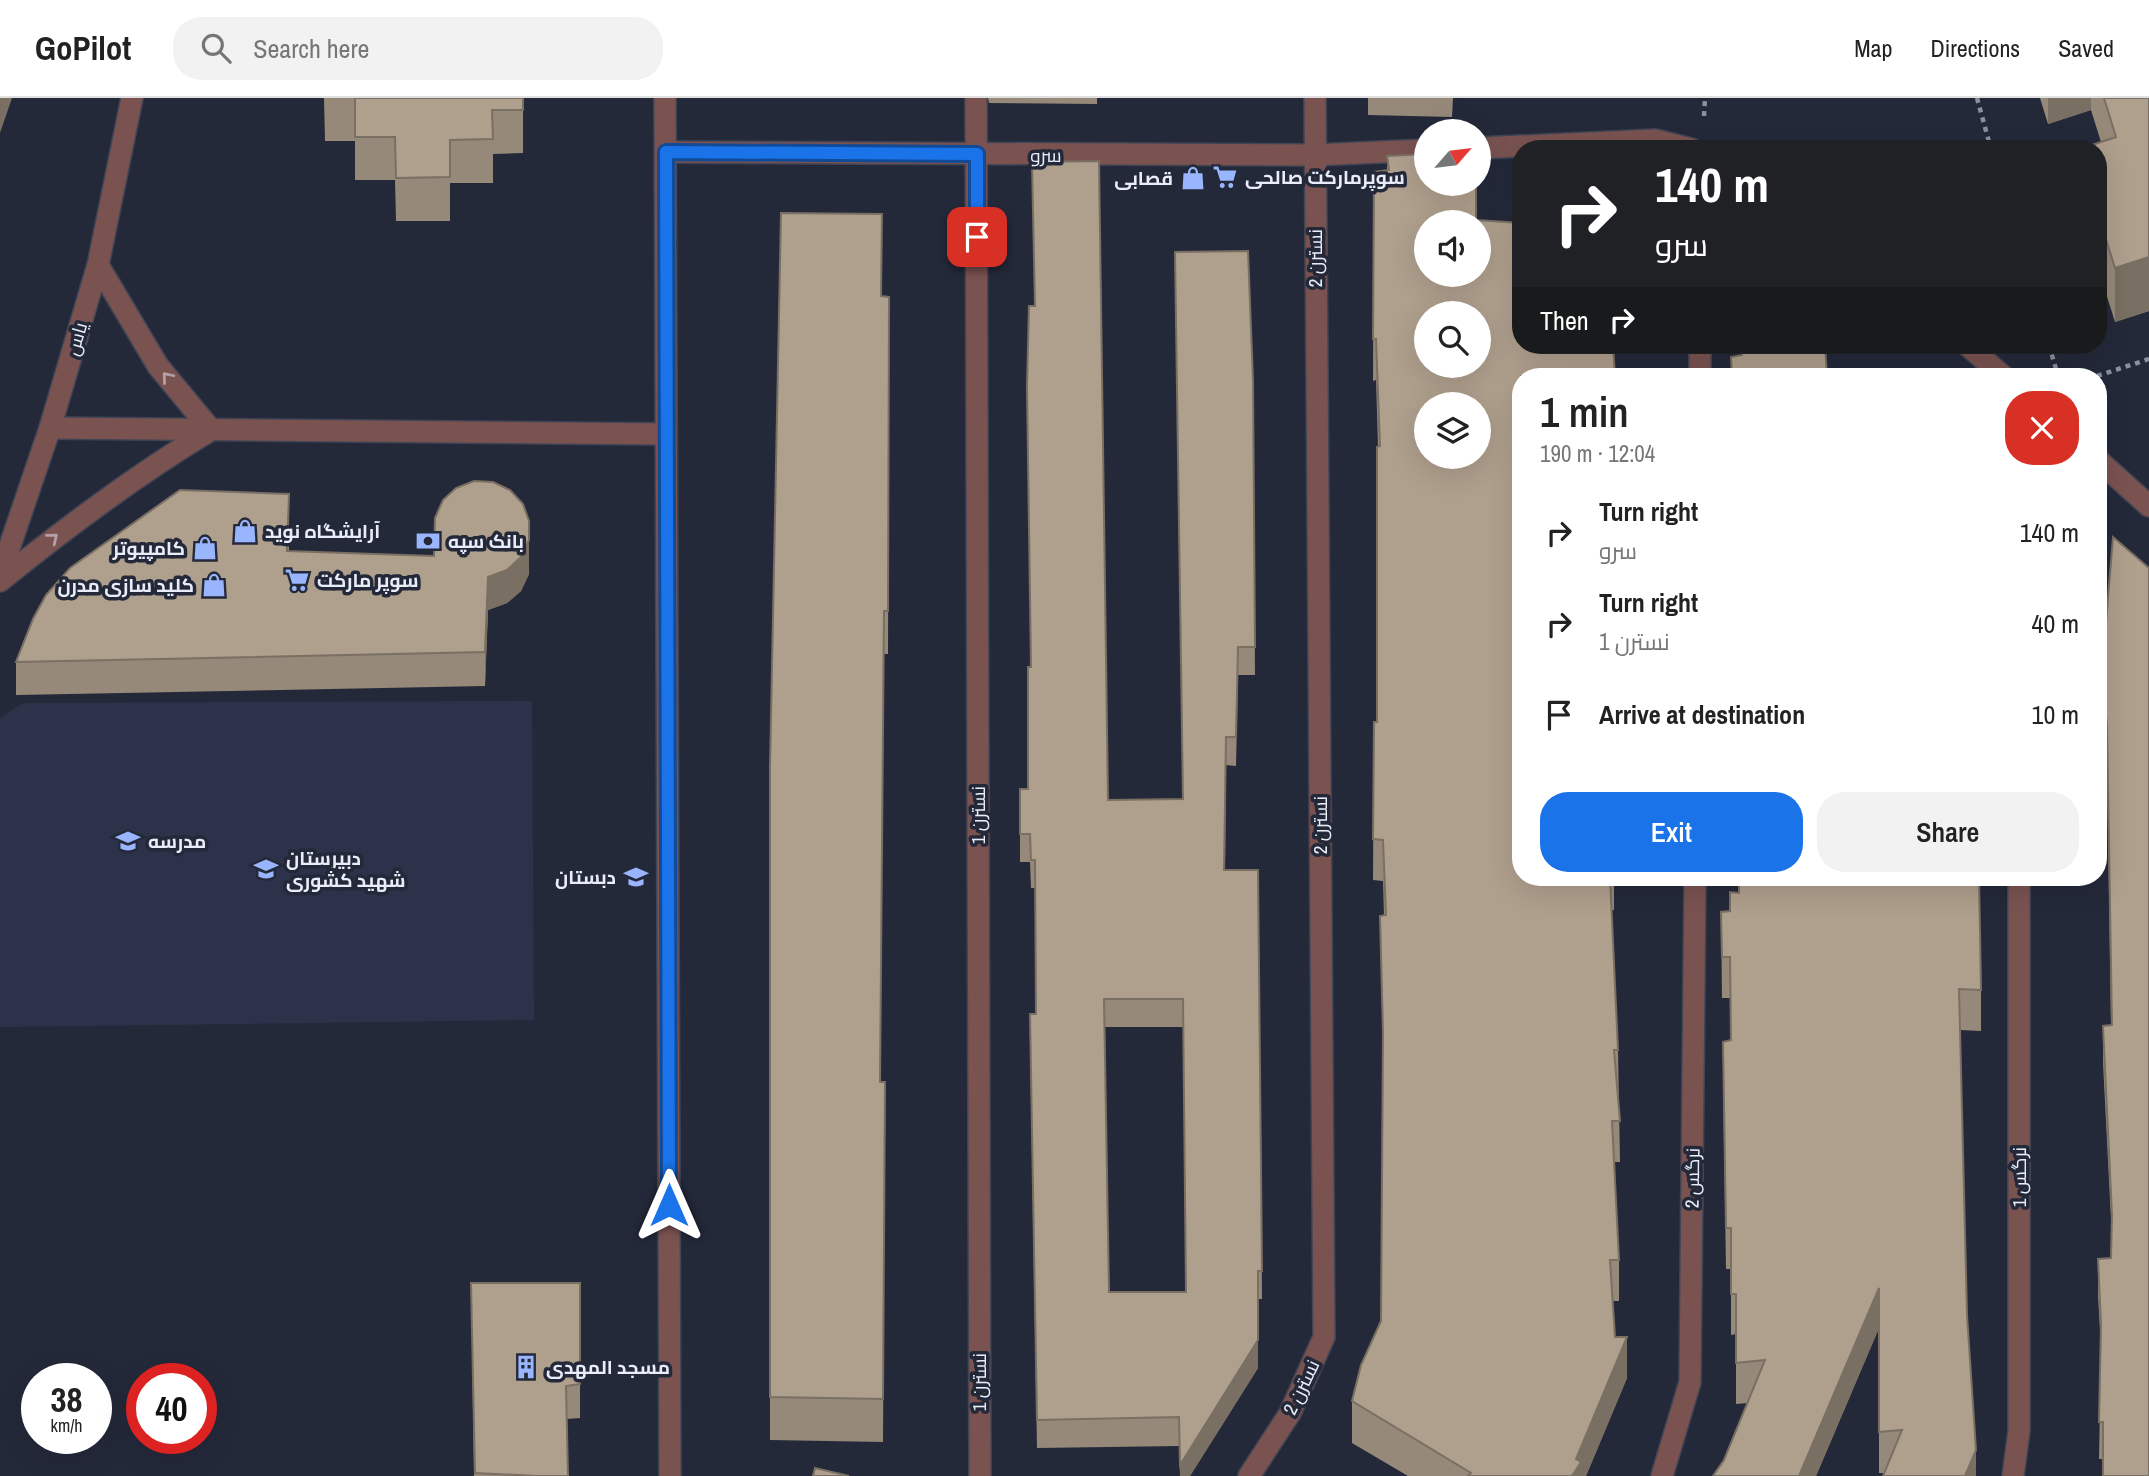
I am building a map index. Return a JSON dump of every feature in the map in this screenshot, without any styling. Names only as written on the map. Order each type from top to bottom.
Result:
[{"type":"street","name":"یاس","points":[[0,575],[50,429],[97,265],[132,98]]},
{"type":"street","points":[[665,98],[670,1476]]},
{"type":"street","name":"نسترن 1","points":[[976,98],[980,1476]]},
{"type":"street","name":"نسترن 2","points":[[1249,1476],[1290,1413],[1324,1337],[1315,98]]},
{"type":"street","points":[[1491,147],[1512,146]]},
{"type":"street","name":"سرو","points":[[666,152],[1314,155],[1414,151]]},
{"type":"street","points":[[97,265],[158,366],[211,430]]},
{"type":"street","points":[[1977,354],[1994,368]]},
{"type":"street","points":[[50,429],[666,434]]},
{"type":"street","points":[[0,581],[91,508],[151,466],[211,430]]},
{"type":"street","points":[[2107,468],[2149,506]]},
{"type":"street","name":"نرگس 2","points":[[1662,1476],[1690,1382],[1695,886]]},
{"type":"street","name":"نرگس 1","points":[[2013,1476],[2019,1431],[2019,886]]},
{"type":"path","points":[[1977,98],[1989,140]]},
{"type":"path","points":[[2107,373],[2149,359]]},
{"type":"shaded area","name":"دبیرستان شهید کشوری","points":[[532,701],[534,1020],[0,1027],[0,718],[23,703]]},
{"type":"building","points":[[355,98],[523,98],[523,110],[492,110],[493,139],[450,140],[450,177],[396,178],[395,137],[355,137]]},
{"type":"building","points":[[2104,98],[2149,98],[2149,257],[2115,268],[2107,243],[2107,140],[2116,137]]},
{"type":"building","points":[[1414,155],[1414,196],[1476,196],[1476,210],[1414,210],[1414,287],[1491,287],[1491,221],[1512,222],[1512,354],[1614,354],[1614,368],[1512,368],[1512,886],[1610,886],[1618,1050],[1614,1050],[1620,1121],[1612,1121],[1619,1260],[1610,1260],[1615,1337],[1627,1337],[1576,1459],[1581,1462],[1572,1476],[1468,1476],[1471,1473],[1352,1401],[1361,1365],[1381,1321],[1383,1032],[1380,916],[1386,915],[1383,840],[1373,839],[1374,722],[1377,722],[1377,447],[1380,446],[1376,339],[1373,339],[1374,172],[1389,170],[1387,156]]},
{"type":"building","points":[[1099,161],[1108,800],[1183,799],[1175,252],[1248,251],[1253,380],[1255,647],[1238,647],[1236,737],[1226,737],[1224,870],[1258,870],[1262,1271],[1258,1271],[1258,1340],[1180,1465],[1179,1417],[1037,1420],[1030,1014],[1036,1014],[1035,860],[1031,860],[1030,834],[1020,834],[1020,789],[1028,789],[1028,667],[1031,667],[1027,387],[1029,306],[1035,306],[1032,162]],"holes":[[[1104,999],[1183,999],[1186,1292],[1109,1292]]]},
{"type":"building","points":[[781,213],[882,214],[881,296],[889,297],[888,611],[884,611],[880,1082],[885,1082],[883,1399],[770,1397],[770,768]]},
{"type":"building","points":[[1826,354],[1826,368],[1732,368],[1731,357]]},
{"type":"building","points":[[474,481],[493,482],[510,490],[523,504],[529,521],[529,540],[521,557],[507,570],[488,577],[485,652],[16,662],[46,595],[70,568],[180,490],[289,494],[287,551],[434,556],[435,518],[443,500],[456,488]]},
{"type":"building","points":[[2113,537],[2149,568],[2149,1476],[2103,1476],[2103,1422],[2099,1422],[2101,1324],[2098,1259],[2111,1258],[2112,1215],[2103,1026],[2112,1025],[2107,610]]},
{"type":"building","points":[[1739,886],[1979,886],[1981,990],[1959,989],[1967,1315],[1976,1450],[1965,1476],[1883,1476],[1902,1430],[1879,1432],[1879,1288],[1799,1476],[1713,1476],[1724,1460],[1765,1360],[1736,1363],[1736,1294],[1731,1294],[1731,1228],[1726,1228],[1723,1042],[1731,1040],[1730,957],[1722,957],[1721,912],[1730,911],[1730,892],[1739,893]]},
{"type":"building","name":"مسجد المهدی","points":[[471,1283],[580,1283],[580,1384],[566,1386],[568,1476],[475,1473]]},
{"type":"building","points":[[815,1468],[849,1476],[813,1476]]},
{"type":"place","name":"سوپرمارکت صالحی","points":[[1225,177]]},
{"type":"place","name":"قصابی","points":[[1193,178]]},
{"type":"place","name":"آرایشگاه نوید","points":[[245,531]]},
{"type":"place","name":"بانک سپه","points":[[428,541]]},
{"type":"place","name":"کامپیوتر","points":[[205,548]]},
{"type":"place","name":"سوپر مارکت","points":[[297,580]]},
{"type":"place","name":"کلید سازی مدرن","points":[[214,585]]},
{"type":"place","name":"مدرسه","points":[[128,841]]},
{"type":"place","name":"دبیرستان شهید کشوری","points":[[266,869]]},
{"type":"place","name":"دبستان","points":[[636,877]]},
{"type":"place","name":"مسجد المهدی","points":[[526,1367]]},
{"type":"route","points":[[669,1205],[666,152],[977,154],[977,237]]}]
